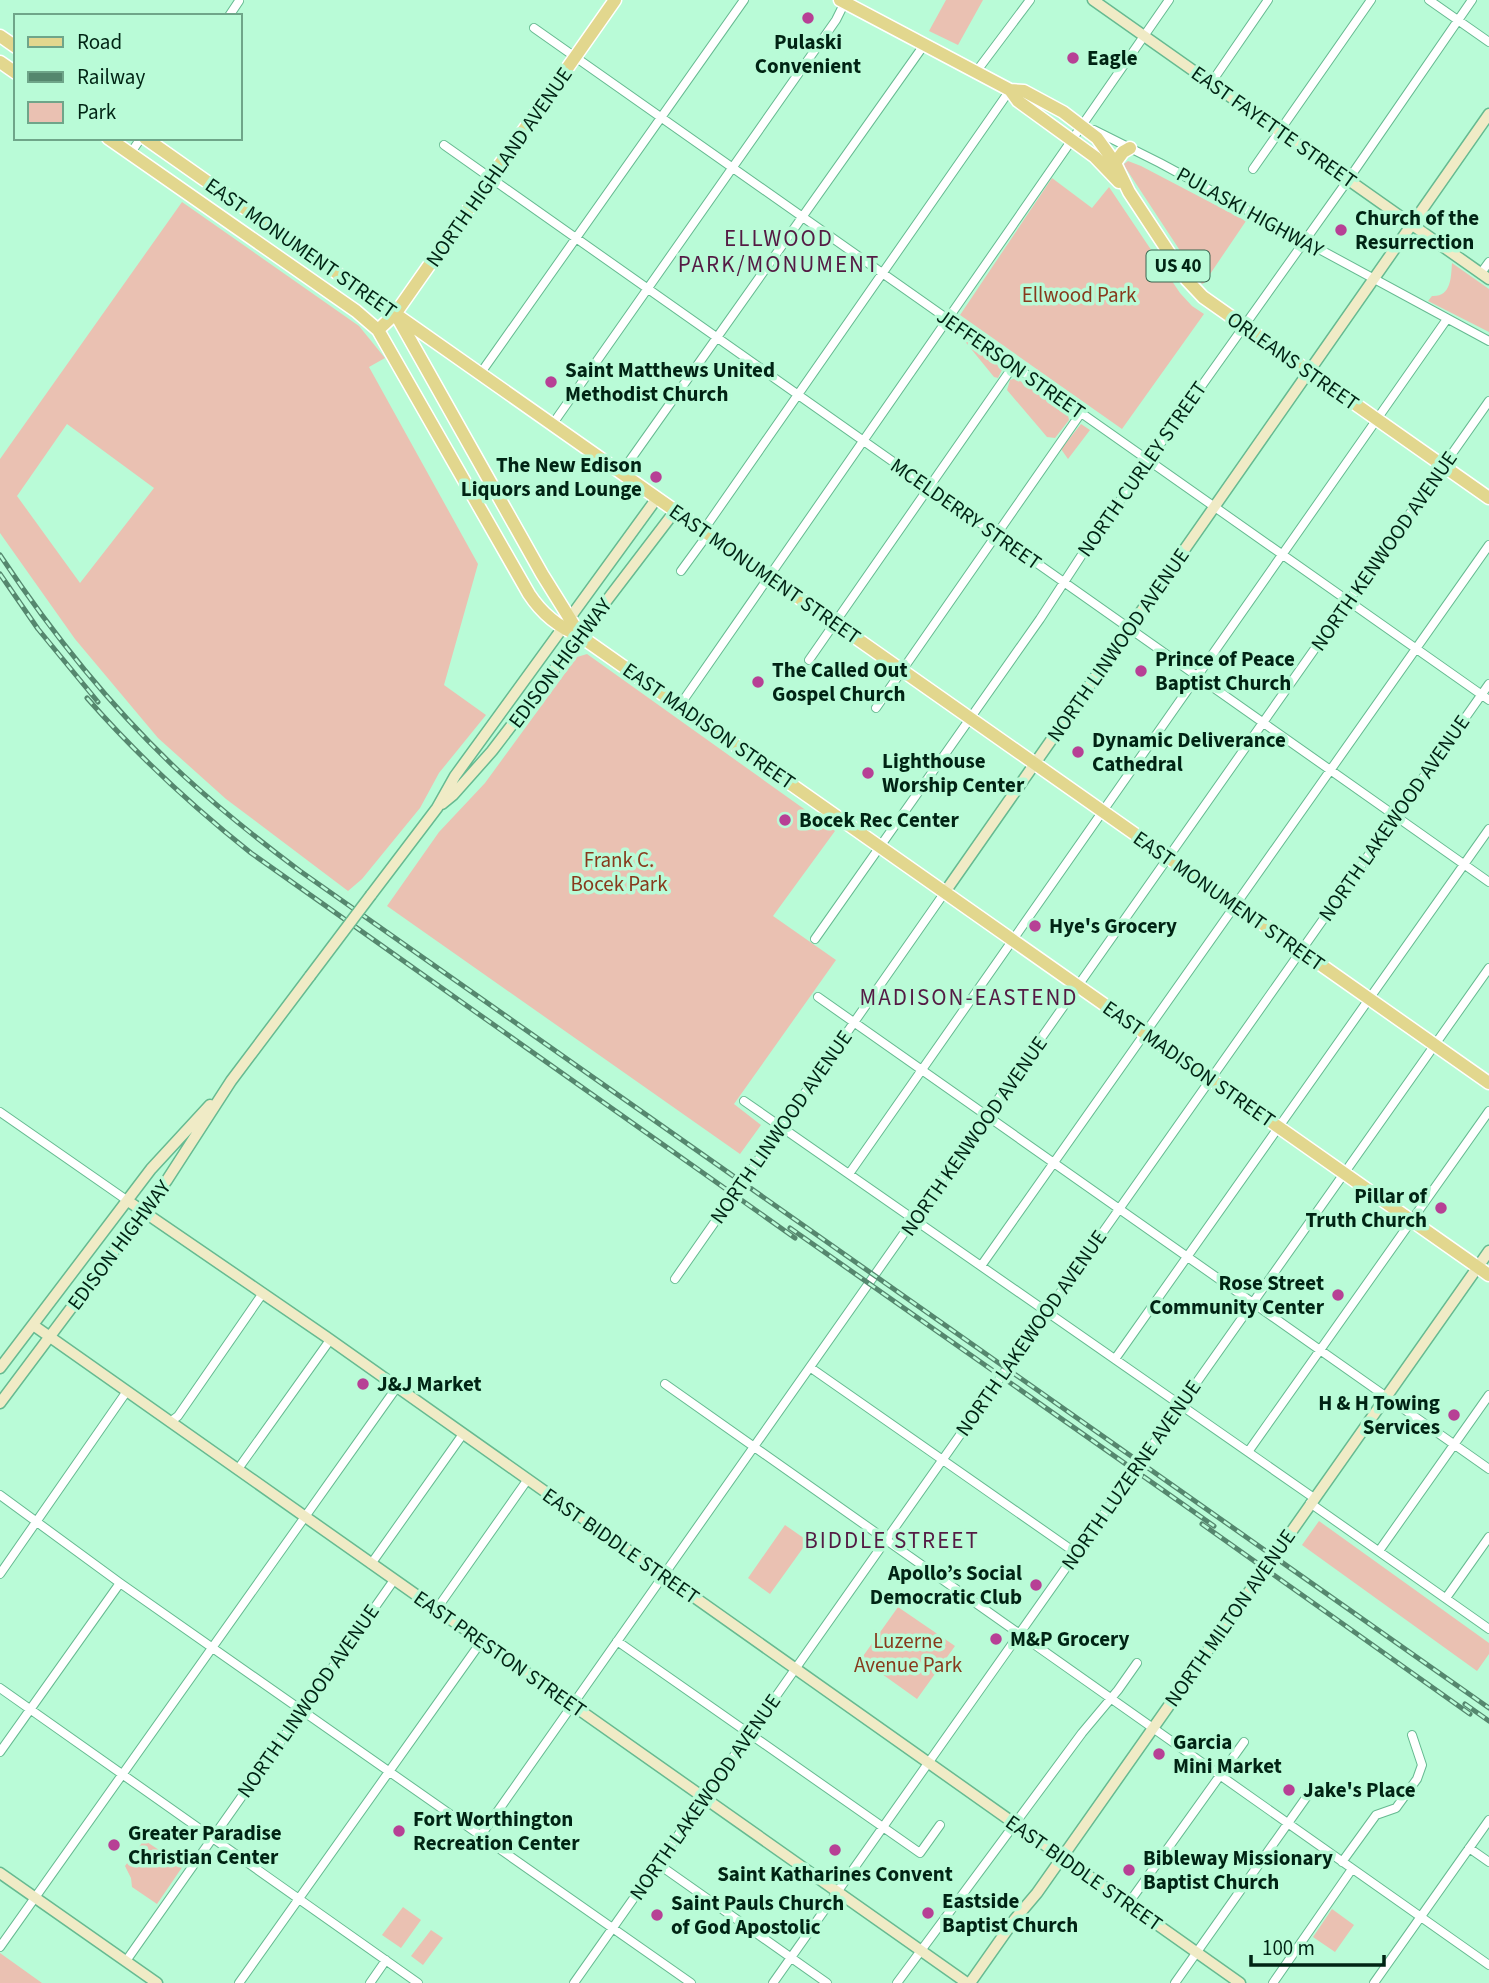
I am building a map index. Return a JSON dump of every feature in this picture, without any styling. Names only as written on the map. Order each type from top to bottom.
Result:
[{"type":"main road","name":"NORTH HIGHLAND AVENUE","points":[[378,330],[395,314],[615,0]]},
{"type":"main road","name":"PULASKI HIGHWAY","points":[[843,1],[1010,90],[1024,91],[1082,125]]},
{"type":"main road","name":"PULASKI HIGHWAY","points":[[1010,90],[1018,101],[1072,139]]},
{"type":"main road","points":[[1036,114],[1047,114],[1068,126],[1082,125]]},
{"type":"main road","name":"ORLEANS STREET","points":[[1082,125],[1097,138],[1115,163],[1129,192],[1194,289],[1489,498]]},
{"type":"main road","name":"ORLEANS STREET","points":[[1072,139],[1129,192]]},
{"type":"main road","name":"EAST MONUMENT STREET","points":[[111,140],[356,311],[378,330]]},
{"type":"main road","name":"EAST MONUMENT STREET","points":[[146,140],[1489,1083]]},
{"type":"main road","points":[[1115,163],[1123,152],[1130,148]]},
{"type":"main road","points":[[395,314],[566,625]]},
{"type":"main road","name":"EAST MADISON STREET","points":[[378,330],[529,594],[545,614],[566,625],[1489,1275]]},
{"type":"street","points":[[480,374],[744,0]]},
{"type":"street","points":[[976,72],[1030,0]]},
{"type":"street","name":"EAST FAYETTE STREET","points":[[1093,0],[1485,276]]},
{"type":"street","points":[[680,705],[1169,0]]},
{"type":"street","points":[[1211,83],[1268,0]]},
{"type":"street","points":[[1253,169],[1371,0]]},
{"type":"street","points":[[1429,0],[1489,42]]},
{"type":"street","name":"NORTH CURLEY STREET","points":[[814,939],[1472,0]]},
{"type":"street","points":[[552,425],[836,20],[843,1]]},
{"type":"street","name":"JEFFERSON STREET","points":[[534,28],[1485,697]]},
{"type":"street","points":[[621,473],[924,45]]},
{"type":"street","points":[[681,571],[797,395],[1010,90]]},
{"type":"street","name":"NORTH LINWOOD AVENUE","points":[[675,1279],[1489,114]]},
{"type":"street","name":"PULASKI HIGHWAY","points":[[1082,125],[1130,148],[1489,341]]},
{"type":"street","points":[[130,154],[141,140]]},
{"type":"street","name":"MCELDERRY STREET","points":[[444,145],[1489,882]]},
{"type":"street","points":[[1485,276],[1489,262]]},
{"type":"street","points":[[849,1174],[1447,319]]},
{"type":"street","points":[[809,660],[1014,366]]},
{"type":"street","name":"NORTH KENWOOD AVENUE","points":[[481,1835],[1489,401]]},
{"type":"street","points":[[876,708],[1081,413]]},
{"type":"street","name":"EDISON HIGHWAY","points":[[0,1403],[145,1211],[231,1081],[437,808],[455,776],[657,498]]},
{"type":"street","name":"EDISON HIGHWAY","points":[[437,808],[453,795],[492,751],[675,511]]},
{"type":"street","points":[[981,1266],[1489,545]]},
{"type":"street","name":"NORTH LAKEWOOD AVENUE","points":[[574,1983],[1395,817],[1485,697],[1489,684]]},
{"type":"street","points":[[1115,1359],[1489,829]]},
{"type":"street","name":"NORTH LUZERNE AVENUE","points":[[773,1983],[1489,968]]},
{"type":"street","points":[[818,997],[1489,1469]]},
{"type":"street","name":"EDISON HIGHWAY","points":[[0,1368],[151,1169],[231,1081]]},
{"type":"street","points":[[744,1101],[1248,1452],[1379,1551],[1489,1629]]},
{"type":"street","points":[[1248,1452],[1489,1111]]},
{"type":"street","name":"EAST BIDDLE STREET","points":[[0,1112],[528,1479],[1240,1983]]},
{"type":"street","name":"NORTH MILTON AVENUE","points":[[969,1983],[1062,1857],[1489,1251]]},
{"type":"street","points":[[170,1422],[178,1416],[263,1293]]},
{"type":"street","name":"EAST PRESTON STREET","points":[[33,1325],[969,1983]]},
{"type":"street","points":[[238,1469],[330,1340]]},
{"type":"street","points":[[811,1368],[1076,1553]]},
{"type":"street","points":[[665,1384],[1489,1965]]},
{"type":"street","points":[[0,1947],[397,1387]]},
{"type":"street","points":[[0,1574],[127,1391]]},
{"type":"street","points":[[1379,1551],[1489,1395]]},
{"type":"street","points":[[371,1564],[463,1434]]},
{"type":"street","points":[[436,1610],[528,1479]]},
{"type":"street","points":[[0,1495],[120,1583],[691,1983]]},
{"type":"street","points":[[1446,1598],[1489,1537]]},
{"type":"street","name":"NORTH LINWOOD AVENUE","points":[[126,1961],[394,1580]]},
{"type":"street","points":[[0,1752],[120,1583]]},
{"type":"street","points":[[617,1641],[920,1853],[940,1825]]},
{"type":"street","points":[[239,1983],[481,1642]]},
{"type":"street","points":[[897,1983],[1137,1663]]},
{"type":"street","points":[[0,1688],[418,1983]]},
{"type":"street","points":[[1342,1862],[1376,1815],[1396,1808],[1417,1779],[1422,1765],[1412,1735]]},
{"type":"street","points":[[1128,1905],[1244,1742]]},
{"type":"street","points":[[1175,1983],[1310,1792]]},
{"type":"street","points":[[1374,1983],[1489,1820]]},
{"type":"street","points":[[1469,1848],[1489,1862]]},
{"type":"street","points":[[657,1864],[827,1983]]},
{"type":"street","points":[[1273,1983],[1352,1869]]},
{"type":"street","points":[[0,1872],[157,1983]]},
{"type":"street","points":[[370,1983],[386,1960]]},
{"type":"green space","points":[[946,0],[983,0],[958,45],[929,31]]},
{"type":"green space","name":"Ellwood Park","points":[[1128,161],[1246,221],[1204,283],[1202,284],[1125,167],[1124,164]]},
{"type":"green space","name":"Ellwood Park","points":[[1052,178],[1092,208],[1109,187],[1180,293],[1204,314],[1122,429],[960,315]]},
{"type":"green space","points":[[182,202],[359,326],[385,358],[369,367],[478,564],[444,685],[486,715],[439,773],[420,808],[362,879],[348,891],[226,799],[158,738],[75,639],[0,533],[0,459]],"holes":[[[67,424],[154,488],[80,583],[17,496]]]},
{"type":"green space","points":[[1452,263],[1489,289],[1489,332],[1428,301],[1432,296],[1443,293],[1449,286]]},
{"type":"green space","name":"Ellwood Park","points":[[963,339],[1000,366],[1002,370],[998,378],[994,377]]},
{"type":"green space","points":[[1016,378],[1068,415],[1069,420],[1055,438],[1047,437],[1007,390],[1010,380]]},
{"type":"green space","points":[[1081,424],[1090,430],[1068,459],[1061,449]]},
{"type":"green space","name":"Frank C. Bocek Park","points":[[587,654],[835,831],[773,916],[836,960],[734,1104],[761,1125],[740,1154],[387,906],[439,832],[485,783],[577,657]]},
{"type":"green space","points":[[1319,1521],[1489,1643],[1489,1654],[1477,1671],[1302,1545]]},
{"type":"green space","points":[[785,1525],[808,1541],[770,1594],[748,1578]]},
{"type":"green space","name":"Luzerne Avenue Park","points":[[898,1607],[955,1646],[917,1699],[861,1659]]},
{"type":"green space","points":[[144,1840],[183,1866],[157,1904],[132,1887],[125,1866]]},
{"type":"green space","points":[[403,1907],[421,1920],[401,1948],[382,1935]]},
{"type":"green space","points":[[1332,1909],[1354,1925],[1335,1952],[1313,1937]]},
{"type":"green space","points":[[431,1930],[443,1938],[423,1965],[411,1956]]},
{"type":"green space","points":[[0,1953],[42,1983],[0,1983]]},
{"type":"railway","points":[[0,555],[41,614],[109,699],[198,789],[270,848],[1489,1708]]},
{"type":"railway","points":[[0,574],[38,629],[98,702]]},
{"type":"railway","points":[[87,698],[125,740],[166,779],[251,853],[795,1238]]},
{"type":"railway","points":[[790,1228],[1214,1526]]},
{"type":"railway","points":[[1202,1524],[1470,1714]]},
{"type":"railway","points":[[1465,1704],[1489,1721]]},
{"type":"place","name":"Pulaski Convenient","points":[[808,18]]},
{"type":"place","name":"Eagle","points":[[1073,58]]},
{"type":"place","name":"Church of the Resurrection","points":[[1341,230]]},
{"type":"place","name":"Saint Matthews United Methodist Church","points":[[551,382]]},
{"type":"place","name":"The New Edison Liquors and Lounge","points":[[656,477]]},
{"type":"place","name":"Prince of Peace Baptist Church","points":[[1141,671]]},
{"type":"place","name":"The Called Out Gospel Church","points":[[758,682]]},
{"type":"place","name":"Dynamic Deliverance Cathedral","points":[[1078,752]]},
{"type":"place","name":"Lighthouse Worship Center","points":[[868,773]]},
{"type":"place","name":"Bocek Rec Center","points":[[785,820]]},
{"type":"place","name":"Hye's Grocery","points":[[1035,926]]},
{"type":"place","name":"Pillar of Truth Church","points":[[1441,1208]]},
{"type":"place","name":"Rose Street Community Center","points":[[1338,1295]]},
{"type":"place","name":"J&J Market","points":[[363,1384]]},
{"type":"place","name":"H & H Towing Services","points":[[1454,1415]]},
{"type":"place","name":"Apollo’s Social Democratic Club","points":[[1036,1585]]},
{"type":"place","name":"M&P Grocery","points":[[996,1639]]},
{"type":"place","name":"Garcia Mini Market","points":[[1159,1754]]},
{"type":"place","name":"Jake's Place","points":[[1289,1790]]},
{"type":"place","name":"Fort Worthington Recreation Center","points":[[399,1831]]},
{"type":"place","name":"Greater Paradise Christian Center","points":[[114,1845]]},
{"type":"place","name":"Saint Katharines Convent","points":[[835,1850]]},
{"type":"place","name":"Bibleway Missionary Baptist Church","points":[[1129,1870]]},
{"type":"place","name":"Eastside Baptist Church","points":[[928,1913]]},
{"type":"place","name":"Saint Pauls Church of God Apostolic","points":[[657,1915]]},
{"type":"district","name":"ELLWOOD PARK/MONUMENT","points":[[779,251]]},
{"type":"district","name":"MADISON-EASTEND","points":[[969,997]]},
{"type":"district","name":"BIDDLE STREET","points":[[892,1540]]}]
